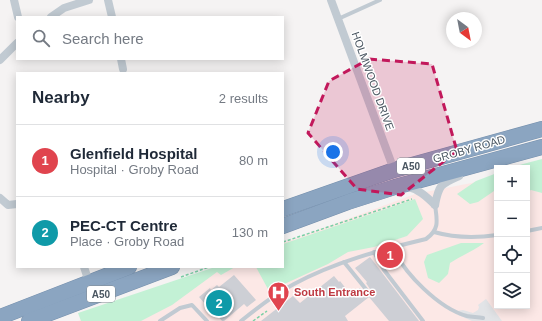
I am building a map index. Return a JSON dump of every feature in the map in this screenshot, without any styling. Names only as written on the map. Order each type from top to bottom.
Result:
[{"type":"highway","name":"GROBY ROAD","points":[[284,209],[394,170],[542,129]]},
{"type":"highway","name":"GROBY ROAD","points":[[284,226],[348,202],[403,185],[542,147]]},
{"type":"highway","name":"A50","points":[[0,317],[125,268]]},
{"type":"highway","name":"A50","points":[[29,321],[169,268]]},
{"type":"street","points":[[14,0],[18,16]]},
{"type":"street","points":[[52,16],[64,8],[89,0]]},
{"type":"street","points":[[108,0],[112,16]]},
{"type":"street","name":"HOLMWOOD DRIVE","points":[[331,0],[394,170]]},
{"type":"street","points":[[0,60],[16,44]]},
{"type":"street","points":[[121,60],[123,70]]},
{"type":"street","points":[[435,205],[437,190],[443,183],[493,160]]},
{"type":"street","points":[[403,185],[422,193],[435,205]]},
{"type":"street","points":[[0,198],[8,205],[16,204]]},
{"type":"street","points":[[84,268],[89,282]]},
{"type":"lane","points":[[338,19],[380,0]]},
{"type":"lane","points":[[241,321],[270,299],[294,284],[344,262],[374,252],[426,239],[432,235],[437,223],[435,205]]},
{"type":"lane","points":[[530,230],[542,228]]},
{"type":"lane","points":[[434,232],[462,237],[494,235]]},
{"type":"lane","points":[[393,247],[397,257],[431,295],[455,311],[467,316],[483,318]]},
{"type":"lane","points":[[374,252],[384,270],[423,321]]},
{"type":"lane","points":[[344,262],[369,293]]},
{"type":"lane","points":[[160,321],[180,308],[192,305],[207,321]]},
{"type":"path","points":[[284,242],[415,198],[422,193]]},
{"type":"path","points":[[253,321],[270,308]]},
{"type":"highlighted area","points":[[369,59],[432,64],[457,151],[401,195],[357,189],[308,133],[329,81]]},
{"type":"shaded area","points":[[542,170],[542,321],[78,321],[216,268],[284,268],[284,243],[415,194],[494,179],[494,309],[530,309],[530,172]]},
{"type":"shaded area","points":[[486,299],[502,321],[472,321],[458,315],[457,311],[463,310],[473,313],[478,310],[478,305]]},
{"type":"green space","points":[[542,159],[542,193],[530,190],[530,165],[520,165]]},
{"type":"green space","points":[[494,174],[494,191],[478,202],[470,204],[457,194],[476,181]]},
{"type":"green space","points":[[415,199],[423,219],[407,236],[374,247],[348,252],[328,264],[269,291],[257,268],[284,268],[284,244]]},
{"type":"green space","points":[[461,243],[484,243],[450,263],[448,274],[439,283],[428,278],[424,262],[427,255]]},
{"type":"green space","points":[[212,268],[233,268],[221,275],[217,272],[172,305],[141,321],[81,321],[78,313]]},
{"type":"building","points":[[370,257],[419,321],[389,321],[369,297],[345,316],[348,321],[261,321],[293,296],[300,303],[334,276],[351,295],[360,288],[367,295],[371,296],[372,292],[366,283],[367,282],[355,268]]},
{"type":"building","points":[[234,275],[256,300],[247,307],[244,304],[224,321],[222,321],[209,305],[206,305],[199,297],[210,288],[211,290],[217,285],[219,287]]},
{"type":"place","name":"Glenfield Hospital","points":[[390,255]]},
{"type":"place","name":"PEC-CT Centre","points":[[219,303]]},
{"type":"place","name":"South Entrance","points":[[279,312]]}]
